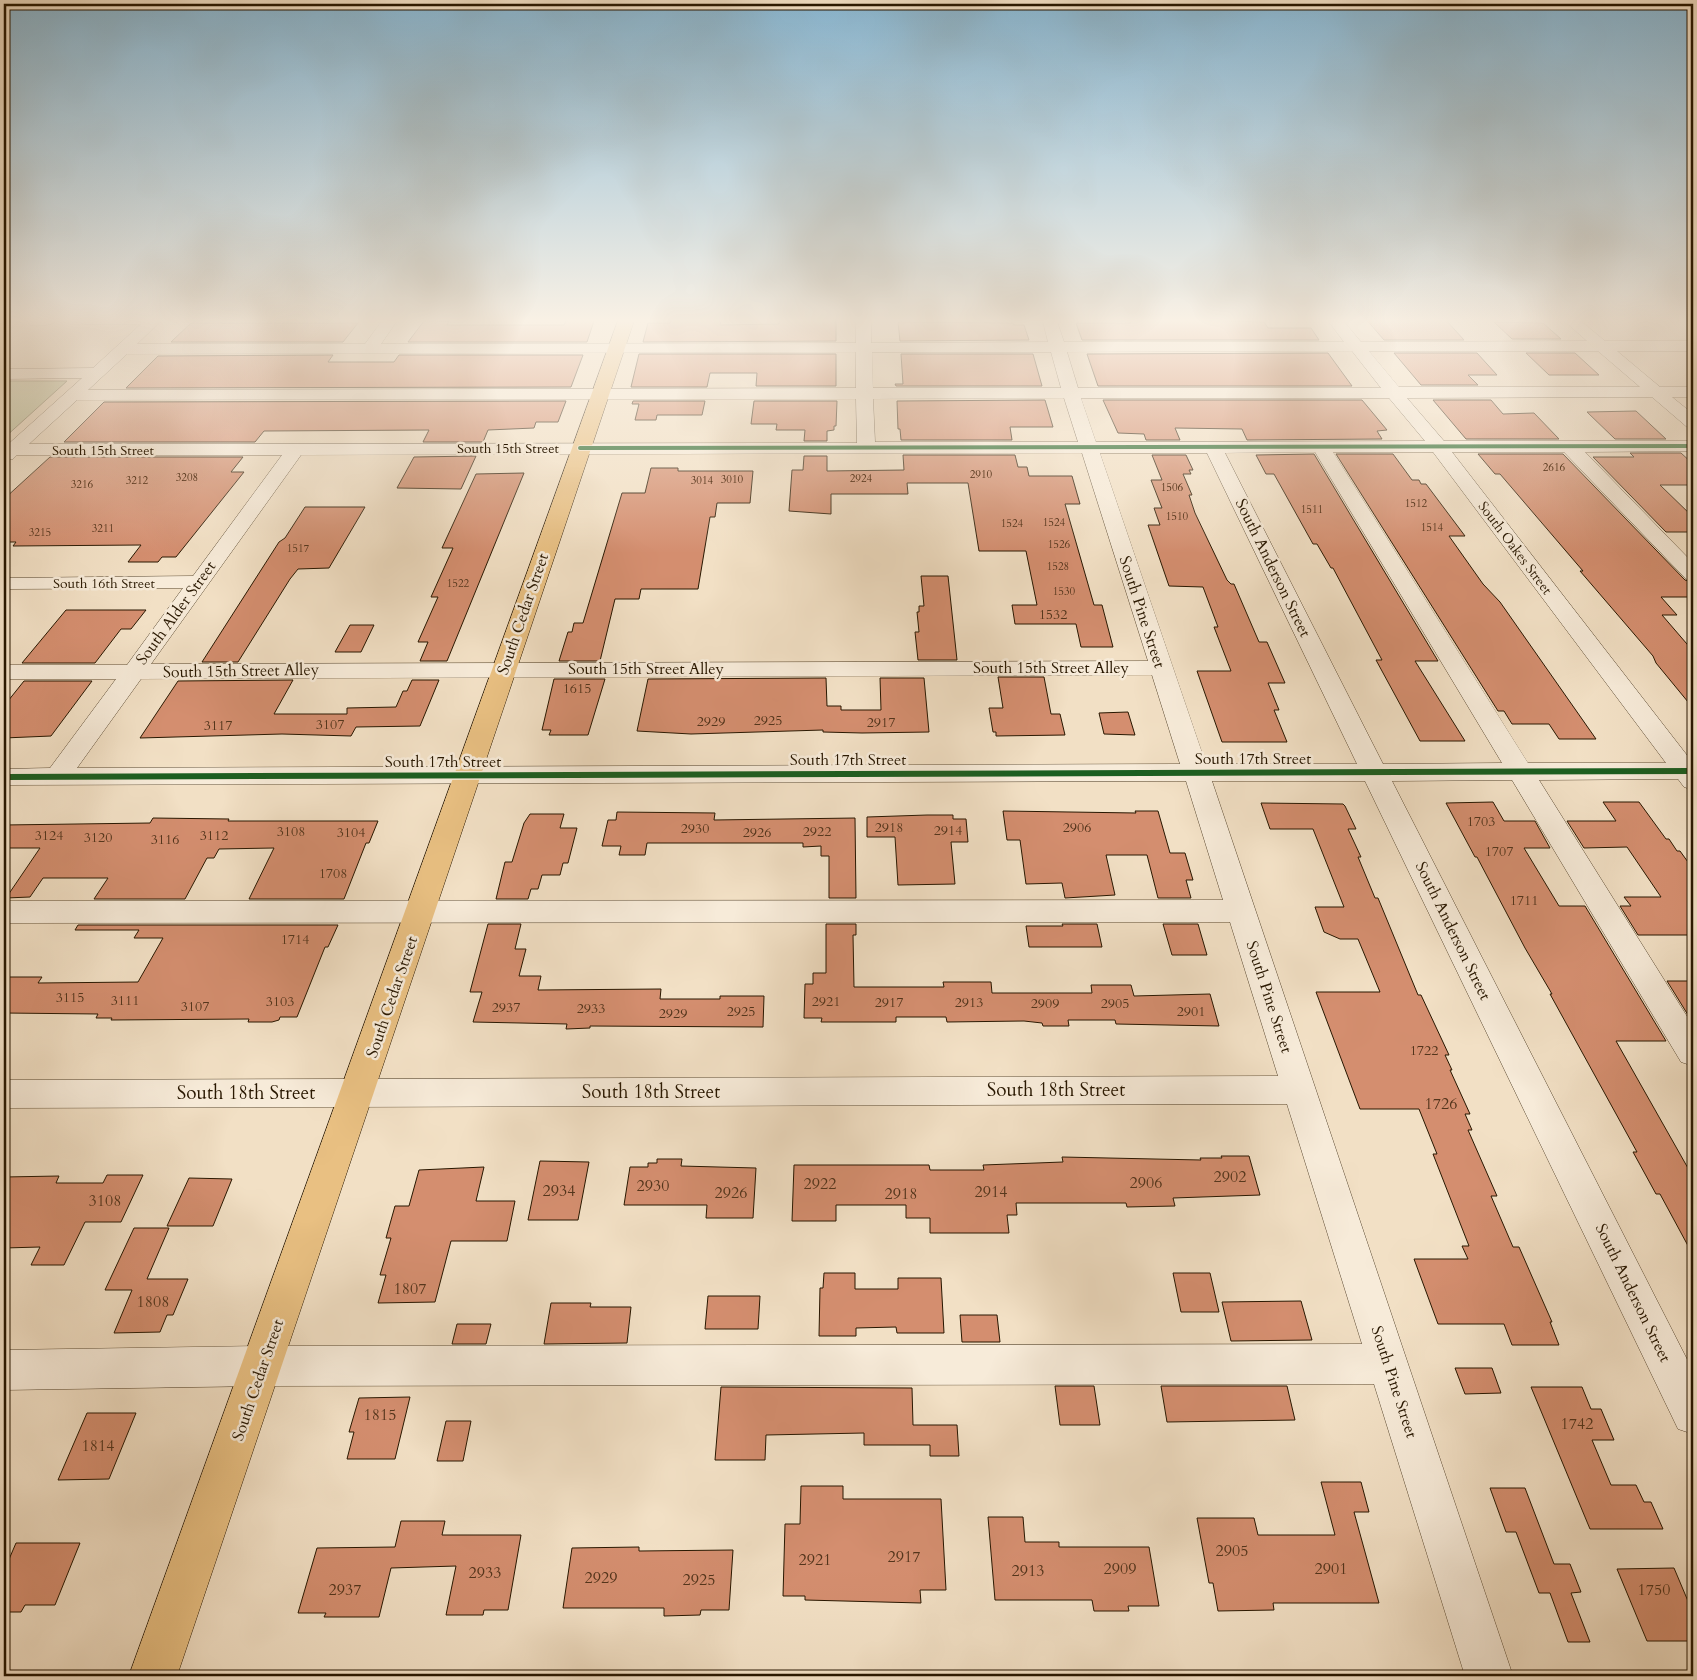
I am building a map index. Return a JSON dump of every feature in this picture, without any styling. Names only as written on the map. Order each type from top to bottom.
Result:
[{"type":"main road","name":"South Cedar Street","points":[[153,1676],[264,1366],[599,396]]},
{"type":"street","points":[[9,454],[71,396]]},
{"type":"street","points":[[864,396],[866,447]]},
{"type":"street","name":"South Pine Street","points":[[1071,396],[1196,773],[1489,1676]]},
{"type":"street","name":"South Oakes Street","points":[[1398,396],[1691,774]]},
{"type":"street","points":[[1661,396],[1693,423]]},
{"type":"street","points":[[1320,446],[1693,1053]]},
{"type":"street","points":[[1569,446],[1693,575]]},
{"type":"street","name":"South 15th Street","points":[[9,454],[296,449],[1693,446]]},
{"type":"street","name":"South Anderson Street","points":[[1213,447],[1693,1414]]},
{"type":"street","name":"South Alder Street","points":[[58,776],[296,449]]},
{"type":"street","name":"South 16th Street","points":[[10,583],[198,582]]},
{"type":"street","name":"South 15th Street Alley","points":[[4,672],[1160,668]]},
{"type":"street","name":"South 17th Street","points":[[4,777],[1520,772],[1691,774]]},
{"type":"street","points":[[4,912],[1241,911]]},
{"type":"street","name":"South 18th Street","points":[[4,1094],[1299,1090]]},
{"type":"street","points":[[4,1370],[264,1366],[1388,1364]]},
{"type":"green space","points":[[4,396],[50,396],[4,438]]},
{"type":"building","points":[[1045,400],[1053,427],[1010,427],[1012,440],[901,440],[900,429],[898,429],[897,401]]},
{"type":"building","points":[[1103,400],[1362,400],[1387,430],[1377,431],[1382,439],[1247,440],[1242,429],[1175,428],[1180,440],[1146,440],[1144,434],[1118,433]]},
{"type":"building","points":[[1433,400],[1491,400],[1503,414],[1534,413],[1559,439],[1466,439]]},
{"type":"building","points":[[566,401],[558,422],[536,422],[534,428],[488,430],[483,442],[423,442],[429,430],[264,431],[255,442],[64,442],[104,402]]},
{"type":"building","points":[[633,401],[705,401],[702,415],[657,415],[656,420],[635,420],[639,404],[632,404]]},
{"type":"building","points":[[754,401],[837,401],[836,426],[834,426],[834,430],[827,431],[827,441],[804,441],[805,430],[776,430],[777,424],[751,424]]},
{"type":"building","points":[[1636,411],[1666,439],[1615,439],[1587,412]]},
{"type":"building","points":[[1630,453],[1681,453],[1693,464],[1693,485],[1660,485],[1693,517],[1693,532],[1666,532],[1593,457],[1634,457]]},
{"type":"building","points":[[1314,454],[1438,661],[1415,661],[1465,741],[1420,741],[1376,660],[1382,660],[1333,568],[1331,568],[1317,544],[1313,544],[1274,474],[1266,474],[1256,455]]},
{"type":"building","points":[[1336,454],[1393,454],[1412,480],[1419,480],[1421,484],[1426,484],[1465,536],[1449,536],[1483,584],[1500,602],[1596,739],[1559,739],[1549,724],[1512,724],[1504,711],[1498,711]]},
{"type":"building","points":[[1478,454],[1563,454],[1685,580],[1693,583],[1693,597],[1661,597],[1677,615],[1662,615],[1693,651],[1693,708],[1656,663],[1653,656],[1580,571],[1583,571],[1500,474],[1495,474]]},
{"type":"building","points":[[903,455],[1015,455],[1018,467],[1027,467],[1029,476],[1072,476],[1080,504],[1065,504],[1094,605],[1102,605],[1113,647],[1081,647],[1076,624],[1015,624],[1012,605],[1037,605],[1026,551],[979,551],[968,483],[907,483],[908,494],[831,494],[831,514],[789,511],[792,470],[803,470],[804,456],[827,456],[827,471],[904,470]]},
{"type":"building","points":[[1152,455],[1186,455],[1193,470],[1189,470],[1191,474],[1183,474],[1192,495],[1189,495],[1195,513],[1227,580],[1234,584],[1259,642],[1267,642],[1285,683],[1268,683],[1279,710],[1274,710],[1287,742],[1222,742],[1197,671],[1231,671],[1214,627],[1218,627],[1203,587],[1169,586],[1148,525],[1160,525],[1154,508],[1162,508],[1151,480],[1162,480]]},
{"type":"building","points":[[476,456],[461,489],[397,488],[414,457]]},
{"type":"building","points":[[50,457],[243,457],[231,472],[244,472],[176,557],[162,557],[158,562],[128,562],[141,545],[13,546],[16,542],[4,542],[4,499]]},
{"type":"building","points":[[651,468],[678,468],[678,471],[753,471],[750,503],[717,503],[715,517],[710,517],[698,589],[641,589],[639,599],[615,599],[600,661],[559,661],[568,632],[572,632],[574,623],[583,623],[622,493],[645,493]]},
{"type":"building","points":[[524,473],[447,661],[420,661],[428,642],[418,642],[438,597],[431,597],[453,548],[442,548],[476,474]]},
{"type":"building","points":[[305,507],[365,507],[329,568],[298,569],[238,662],[202,662],[279,542],[285,538]]},
{"type":"building","points":[[921,576],[948,576],[957,660],[918,660],[915,632],[919,632],[917,612],[919,612],[919,606],[924,606]]},
{"type":"building","points":[[66,610],[146,610],[131,629],[121,629],[95,663],[22,663]]},
{"type":"building","points":[[350,625],[374,625],[361,652],[335,652]]},
{"type":"building","points":[[998,677],[1044,677],[1051,714],[1060,714],[1065,735],[996,736],[996,732],[993,732],[989,708],[1003,708]]},
{"type":"building","points":[[826,678],[827,706],[841,706],[841,710],[881,710],[880,678],[924,678],[929,732],[862,733],[823,732],[823,730],[691,734],[637,731],[648,679]]},
{"type":"building","points":[[554,679],[605,679],[588,735],[549,735],[551,730],[542,730]]},
{"type":"building","points":[[293,680],[274,714],[347,714],[347,708],[396,707],[403,691],[407,691],[412,680],[439,680],[420,726],[356,727],[351,736],[282,734],[140,738],[178,681]]},
{"type":"building","points":[[24,681],[92,681],[51,736],[4,738],[4,706]]},
{"type":"building","points":[[1128,712],[1135,735],[1104,734],[1099,713]]},
{"type":"building","points":[[1493,802],[1504,821],[1535,821],[1550,848],[1524,848],[1559,906],[1585,906],[1666,1041],[1616,1041],[1693,1177],[1693,1255],[1660,1194],[1656,1194],[1633,1152],[1637,1152],[1446,803]]},
{"type":"building","points":[[1603,802],[1639,802],[1666,839],[1669,839],[1677,851],[1680,851],[1693,869],[1693,935],[1638,935],[1620,906],[1631,906],[1624,897],[1661,897],[1627,847],[1584,848],[1567,821],[1616,821]]},
{"type":"building","points":[[1261,803],[1343,804],[1345,806],[1356,829],[1348,829],[1361,857],[1358,857],[1375,898],[1378,898],[1418,995],[1421,995],[1449,1055],[1445,1055],[1452,1070],[1450,1070],[1470,1114],[1465,1114],[1472,1130],[1468,1130],[1497,1196],[1491,1196],[1513,1247],[1519,1247],[1552,1322],[1550,1322],[1559,1345],[1512,1345],[1504,1324],[1438,1324],[1414,1259],[1468,1259],[1462,1246],[1469,1246],[1433,1154],[1437,1154],[1419,1109],[1360,1109],[1316,992],[1380,992],[1358,939],[1340,939],[1324,932],[1315,907],[1344,907],[1313,829],[1270,829]]},
{"type":"building","points":[[1003,811],[1136,813],[1135,811],[1158,811],[1170,853],[1185,853],[1193,880],[1186,880],[1191,898],[1158,898],[1147,855],[1106,855],[1115,895],[1065,898],[1062,883],[1026,884],[1020,840],[1007,840]]},
{"type":"building","points":[[617,812],[715,813],[714,820],[855,818],[856,898],[829,898],[829,856],[821,856],[821,846],[803,847],[803,843],[647,843],[645,855],[619,855],[621,846],[602,846],[608,820],[616,820]]},
{"type":"building","points":[[530,814],[564,814],[560,828],[577,828],[568,863],[563,863],[560,875],[542,875],[538,889],[531,889],[528,899],[496,899],[505,862],[512,862],[524,823]]},
{"type":"building","points":[[953,815],[953,819],[966,819],[968,842],[951,842],[955,884],[898,885],[895,837],[867,837],[867,817]]},
{"type":"building","points":[[153,818],[229,819],[228,821],[378,821],[369,843],[366,843],[344,899],[249,899],[274,848],[219,849],[214,858],[207,858],[185,899],[94,899],[108,878],[43,878],[30,897],[6,898],[40,848],[4,848],[4,825],[150,823]]},
{"type":"building","points":[[488,924],[521,924],[515,949],[526,949],[519,976],[541,976],[538,990],[661,989],[660,999],[720,999],[720,996],[764,996],[763,1027],[590,1026],[590,1028],[566,1029],[567,1024],[473,1022],[482,992],[470,992]]},
{"type":"building","points":[[826,924],[856,924],[856,935],[853,935],[854,987],[944,987],[943,982],[991,982],[992,993],[1092,993],[1091,985],[1131,985],[1134,996],[1210,994],[1219,1026],[1116,1024],[1115,1020],[1068,1020],[1069,1026],[1043,1026],[1042,1023],[1024,1021],[947,1022],[946,1017],[896,1017],[896,1022],[821,1022],[822,1018],[804,1018],[805,984],[813,984],[813,973],[826,973]]},
{"type":"building","points":[[1062,924],[1097,924],[1102,947],[1029,947],[1026,926],[1063,926]]},
{"type":"building","points":[[1163,924],[1198,924],[1207,955],[1172,955]]},
{"type":"building","points":[[78,925],[338,925],[328,947],[325,947],[297,1017],[280,1017],[279,1020],[272,1022],[248,1022],[249,1019],[111,1020],[112,1018],[96,1018],[98,1014],[4,1013],[4,977],[42,977],[38,983],[138,982],[163,938],[134,938],[139,930],[75,930]]},
{"type":"building","points":[[1667,981],[1693,981],[1693,1023]]},
{"type":"building","points":[[1221,1156],[1249,1156],[1260,1195],[1173,1198],[1175,1206],[1127,1207],[1126,1203],[1016,1203],[1017,1215],[1007,1215],[1009,1233],[930,1233],[930,1218],[906,1218],[906,1205],[836,1205],[836,1221],[792,1221],[794,1165],[929,1165],[930,1170],[984,1170],[983,1165],[1063,1162],[1062,1157],[1201,1160],[1200,1158],[1222,1158]]},
{"type":"building","points":[[657,1159],[682,1159],[681,1166],[756,1168],[753,1218],[706,1218],[707,1205],[624,1205],[630,1167],[648,1167],[648,1163],[657,1163]]},
{"type":"building","points":[[540,1161],[589,1162],[578,1220],[528,1220]]},
{"type":"building","points":[[484,1167],[476,1201],[515,1201],[507,1241],[451,1241],[435,1302],[378,1303],[386,1275],[380,1275],[391,1238],[386,1238],[395,1206],[409,1206],[419,1170]]},
{"type":"building","points":[[107,1175],[143,1175],[121,1222],[85,1222],[64,1265],[31,1265],[40,1247],[4,1248],[4,1177],[59,1176],[56,1183],[103,1183]]},
{"type":"building","points":[[189,1178],[232,1179],[213,1226],[167,1226]]},
{"type":"building","points":[[134,1228],[169,1228],[147,1279],[188,1279],[173,1315],[167,1315],[160,1332],[114,1333],[132,1290],[105,1290]]},
{"type":"building","points":[[824,1273],[855,1273],[855,1289],[898,1289],[898,1278],[941,1278],[944,1333],[897,1333],[896,1327],[856,1328],[856,1336],[819,1336],[820,1288],[823,1288]]},
{"type":"building","points":[[1173,1273],[1210,1273],[1219,1312],[1181,1312]]},
{"type":"building","points":[[708,1296],[760,1296],[758,1329],[705,1329]]},
{"type":"building","points":[[1301,1301],[1312,1340],[1231,1341],[1222,1302]]},
{"type":"building","points":[[551,1303],[591,1303],[590,1307],[631,1307],[627,1343],[544,1344]]},
{"type":"building","points":[[960,1315],[997,1315],[1000,1342],[962,1342]]},
{"type":"building","points":[[457,1324],[491,1324],[486,1344],[452,1344]]},
{"type":"building","points":[[1455,1368],[1492,1368],[1501,1393],[1465,1394]]},
{"type":"building","points":[[1055,1386],[1094,1386],[1100,1425],[1060,1425]]},
{"type":"building","points":[[1161,1386],[1287,1386],[1295,1420],[1167,1422]]},
{"type":"building","points":[[721,1387],[912,1388],[913,1425],[957,1425],[959,1456],[930,1456],[930,1445],[864,1445],[864,1433],[766,1435],[765,1460],[715,1460]]},
{"type":"building","points":[[1531,1387],[1582,1387],[1591,1409],[1601,1409],[1614,1440],[1592,1440],[1611,1485],[1636,1485],[1644,1502],[1651,1502],[1663,1529],[1590,1529]]},
{"type":"building","points":[[410,1397],[395,1459],[347,1459],[354,1432],[349,1432],[359,1398]]},
{"type":"building","points":[[87,1413],[136,1413],[109,1479],[58,1480]]},
{"type":"building","points":[[446,1421],[471,1421],[463,1461],[437,1461]]},
{"type":"building","points":[[1321,1482],[1361,1482],[1369,1512],[1354,1512],[1379,1603],[1273,1603],[1274,1610],[1218,1611],[1213,1583],[1209,1583],[1197,1518],[1254,1518],[1258,1535],[1335,1535]]},
{"type":"building","points":[[801,1486],[843,1486],[843,1499],[941,1499],[946,1590],[920,1590],[921,1603],[805,1600],[805,1596],[783,1596],[785,1524],[800,1524]]},
{"type":"building","points":[[1490,1488],[1525,1488],[1554,1564],[1570,1564],[1581,1592],[1571,1593],[1590,1642],[1568,1642],[1550,1593],[1539,1593],[1516,1532],[1506,1532]]},
{"type":"building","points":[[988,1517],[1023,1517],[1025,1542],[1059,1542],[1059,1547],[1149,1547],[1159,1606],[1128,1606],[1129,1611],[1094,1611],[1092,1600],[995,1600]]},
{"type":"building","points":[[401,1521],[445,1521],[442,1535],[521,1535],[508,1610],[484,1610],[483,1615],[446,1615],[456,1566],[391,1568],[379,1617],[324,1617],[326,1613],[298,1613],[317,1548],[395,1547]]},
{"type":"building","points":[[16,1543],[80,1543],[55,1605],[25,1605],[21,1612],[4,1612],[4,1571]]},
{"type":"building","points":[[639,1547],[639,1551],[733,1550],[729,1610],[701,1610],[700,1615],[664,1616],[664,1608],[563,1608],[572,1548]]},
{"type":"building","points":[[1674,1568],[1693,1613],[1693,1641],[1647,1641],[1617,1569]]},
{"type":"cycle path","points":[[580,448],[1693,446]]},
{"type":"cycle path","points":[[4,777],[1693,771]]}]
